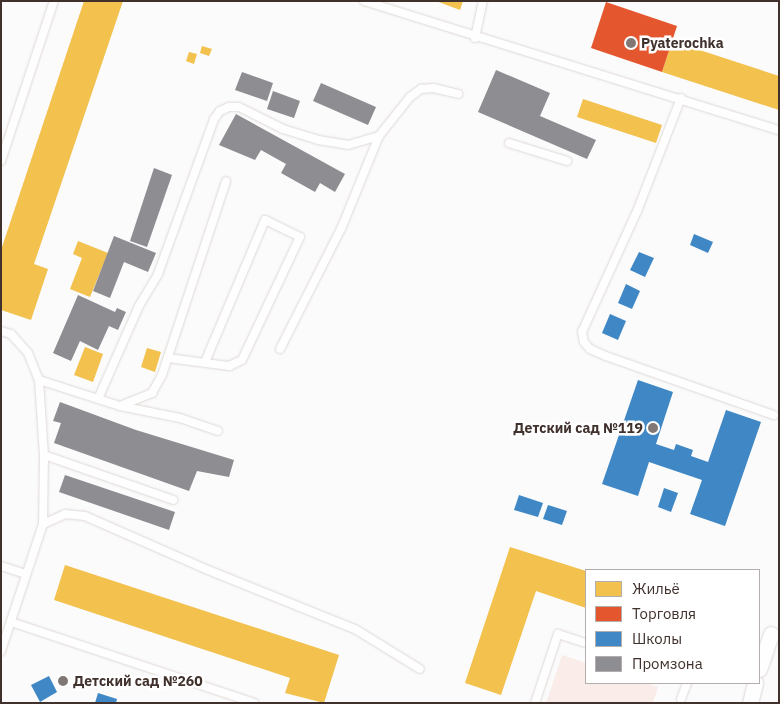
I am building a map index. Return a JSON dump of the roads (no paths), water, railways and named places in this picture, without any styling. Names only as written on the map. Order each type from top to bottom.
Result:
[{"type":"street","points":[[760,666],[771,634]]},
{"type":"street","points":[[750,703],[755,684]]},
{"type":"lane","points":[[1,161],[54,1]]},
{"type":"lane","points":[[364,1],[475,38],[681,98],[779,130]]},
{"type":"lane","points":[[475,38],[483,1]]},
{"type":"lane","points":[[280,349],[341,229],[379,136],[410,97],[421,89],[433,88],[458,94]]},
{"type":"lane","points":[[681,98],[638,208],[582,332],[584,342],[590,349],[606,356],[774,415]]},
{"type":"lane","points":[[98,399],[139,306],[158,274],[214,118],[220,111],[229,107],[239,107],[283,129],[318,140],[348,145],[379,136]]},
{"type":"lane","points":[[509,143],[567,161]]},
{"type":"lane","points":[[120,406],[152,393],[168,358],[226,181]]},
{"type":"lane","points":[[168,358],[230,366],[242,360],[300,237],[265,220],[205,362]]},
{"type":"lane","points":[[1,331],[11,334],[28,352],[39,380],[44,455],[43,524],[1,651]]},
{"type":"lane","points":[[39,380],[120,406],[180,418],[218,431]]},
{"type":"lane","points":[[44,455],[173,500]]},
{"type":"lane","points":[[43,524],[65,514],[85,516],[208,570],[355,629],[420,669]]},
{"type":"lane","points":[[1,566],[26,574]]},
{"type":"lane","points":[[11,622],[254,703]]},
{"type":"lane","points":[[535,703],[558,634],[585,643]]},
{"type":"lane","points":[[681,699],[687,684]]},
{"type":"place","name":"Pyaterochka","points":[[631,43]]},
{"type":"place","name":"Детский сад №119","points":[[653,428]]},
{"type":"place","name":"Детский сад №260","points":[[63,681]]}]
